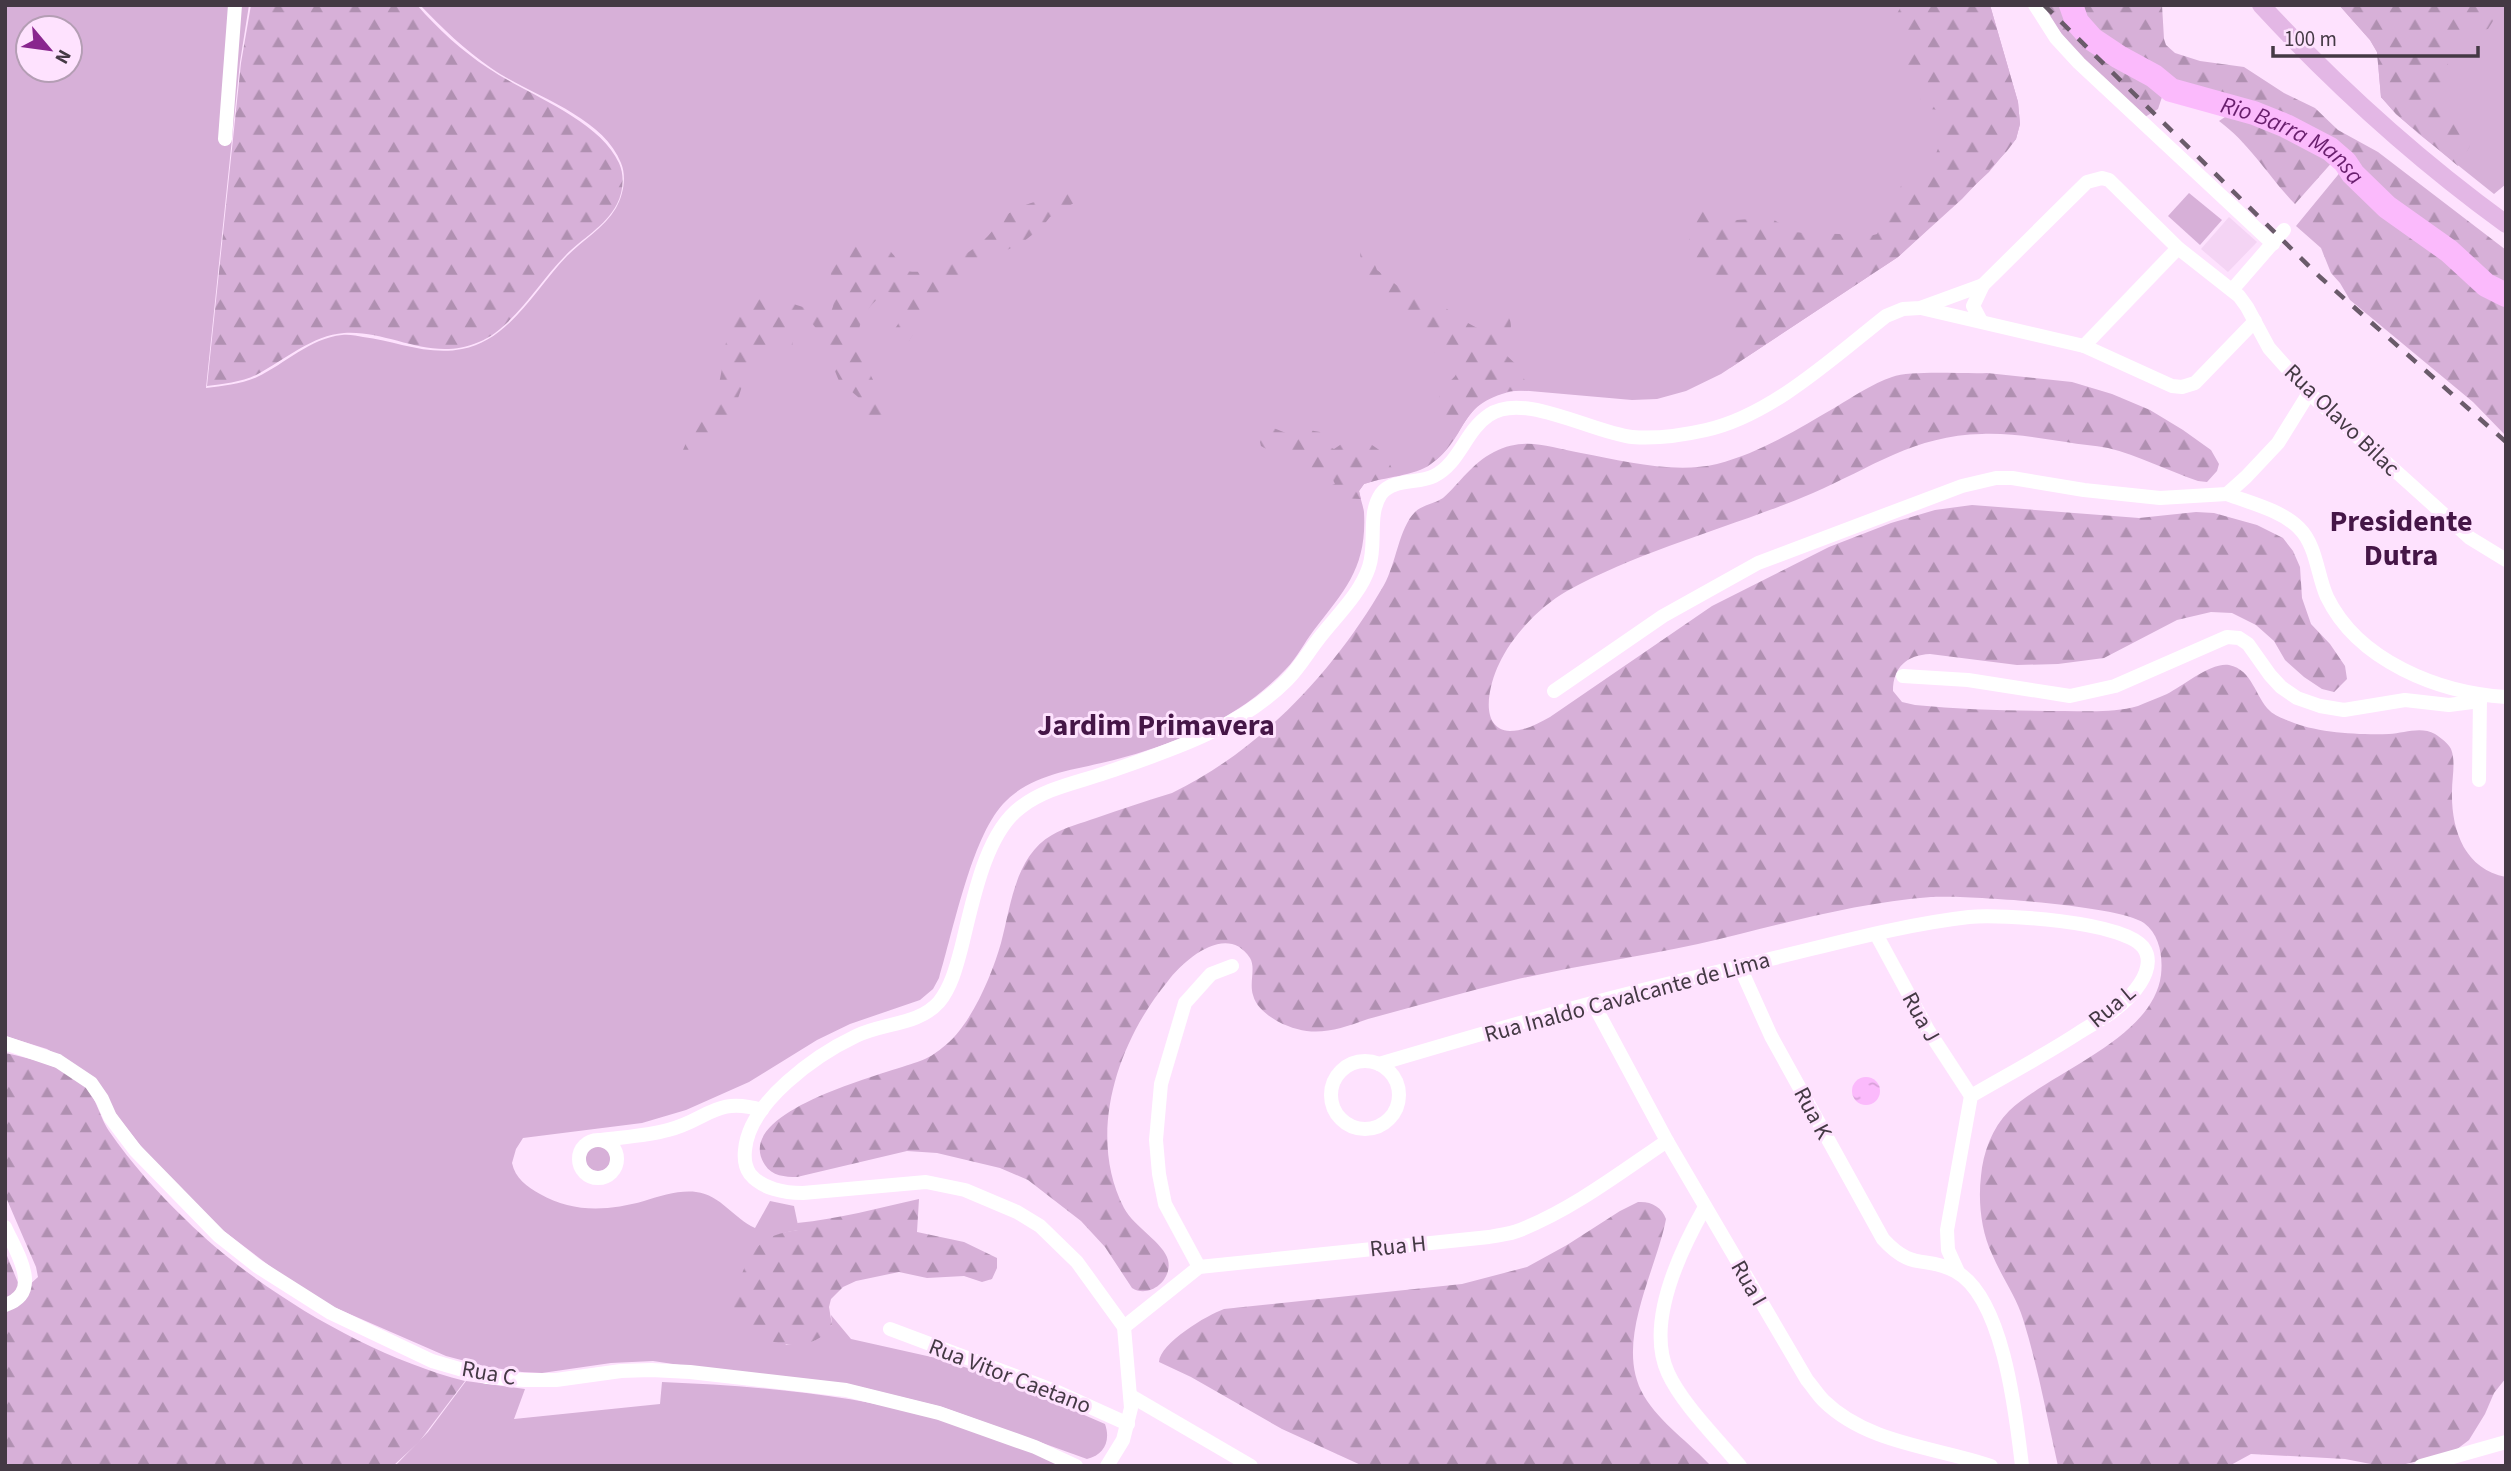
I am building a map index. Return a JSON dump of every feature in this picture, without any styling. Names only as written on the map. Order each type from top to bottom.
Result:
[{"type":"main road","points":[[2261,5],[2378,120],[2427,164],[2506,224]]},
{"type":"street","points":[[225,139],[235,5]]},
{"type":"street","points":[[2035,5],[2056,38],[2079,63],[2273,244]]},
{"type":"street","name":"Rua Olavo Bilac","points":[[1983,285],[2087,182],[2102,178],[2109,180],[2178,248],[2232,290],[2247,307],[2269,348],[2309,393],[2470,538],[2506,560]]},
{"type":"street","points":[[2232,290],[2284,230]]},
{"type":"street","points":[[2084,346],[2178,248]]},
{"type":"street","points":[[1920,308],[1983,285]]},
{"type":"street","points":[[1981,321],[1973,306],[1983,285]]},
{"type":"street","points":[[1107,1466],[1123,1440],[1128,1424],[1131,1396],[1124,1327],[1077,1262],[1040,1226],[1001,1204],[946,1185],[926,1182],[803,1193],[778,1190],[757,1180],[748,1171],[745,1152],[750,1128],[762,1110],[783,1086],[809,1064],[842,1043],[880,1026],[918,1017],[937,1003],[953,976],[978,886],[992,847],[998,834],[1017,810],[1049,791],[1173,749],[1215,731],[1253,707],[1287,680],[1365,576],[1372,554],[1374,513],[1383,492],[1392,485],[1422,480],[1440,473],[1454,459],[1473,430],[1495,411],[1516,407],[1633,437],[1702,431],[1724,426],[1788,391],[1886,316],[1903,309],[1920,308],[2084,346],[2158,381],[2182,387],[2195,383],[2255,321]]},
{"type":"street","points":[[2227,494],[2277,443],[2309,393]]},
{"type":"street","points":[[1554,691],[1663,616],[1758,563],[1962,486],[1996,478],[2012,478],[2160,498],[2227,494],[2276,514],[2299,528],[2314,553],[2322,585],[2333,607],[2354,633],[2370,647],[2418,677],[2480,698]]},
{"type":"street","points":[[1903,676],[1968,680],[2070,696],[2115,686],[2227,637],[2239,638],[2248,644],[2281,687],[2297,698],[2320,706],[2344,709],[2405,699],[2449,705],[2480,698],[2506,697]]},
{"type":"street","points":[[2479,780],[2480,698]]},
{"type":"street","name":"Rua L","points":[[1876,934],[1969,917],[2027,917],[2123,935],[2137,942],[2146,952],[2147,964],[2143,979],[2120,1006],[2050,1051],[1971,1096]]},
{"type":"street","name":"Rua Inaldo Cavalcante de Lima","points":[[1378,1064],[1389,1071],[1396,1081],[1399,1093],[1395,1112],[1387,1122],[1376,1128],[1351,1127],[1337,1115],[1332,1105],[1331,1093],[1340,1072],[1355,1062],[1378,1064],[1593,1003],[1876,934]]},
{"type":"street","name":"Rua J","points":[[1876,934],[1928,1030],[1971,1096]]},
{"type":"street","points":[[1124,1327],[1199,1267],[1165,1204],[1158,1174],[1156,1140],[1161,1084],[1185,1003],[1211,974],[1232,966]]},
{"type":"street","name":"Rua K","points":[[1740,967],[1771,1036],[1883,1239],[1897,1253],[1920,1263]]},
{"type":"street","name":"Rua I","points":[[1593,1003],[1705,1206],[1807,1380],[1824,1401],[1841,1415],[1871,1431],[1991,1466]]},
{"type":"street","name":"Rua C","points":[[5,1043],[58,1061],[91,1083],[110,1117],[135,1150],[219,1236],[257,1266],[331,1312],[432,1360],[487,1377],[511,1379],[556,1380],[621,1371],[651,1370],[846,1390],[939,1413],[1035,1447],[1076,1466]]},
{"type":"street","points":[[1971,1096],[1947,1230],[1948,1251],[1958,1272],[1981,1298],[1997,1334],[2005,1361],[2018,1462]]},
{"type":"street","points":[[601,1140],[664,1131],[720,1106],[741,1104],[762,1110]]},
{"type":"street","name":"Rua H","points":[[1199,1267],[1489,1237],[1518,1231],[1552,1215],[1604,1184],[1667,1140]]},
{"type":"street","points":[[1705,1206],[1682,1251],[1666,1298],[1660,1326],[1661,1352],[1667,1372],[1678,1391],[1740,1466]]},
{"type":"street","points":[[5,1227],[24,1272],[26,1285],[23,1294],[5,1305]]},
{"type":"street","points":[[1920,1263],[1938,1251],[1947,1230]]},
{"type":"street","points":[[1920,1263],[1939,1265],[1958,1272]]},
{"type":"street","name":"Rua Vitor Caetano","points":[[890,1329],[1055,1391],[1128,1424]]},
{"type":"street","points":[[1131,1396],[1251,1466]]},
{"type":"street","points":[[2421,1466],[2506,1442]]},
{"type":"shaded area","points":[[2229,217],[2257,242],[2228,272],[2201,249]]},
{"type":"green space","points":[[5,5],[249,5],[240,62],[206,388],[251,379],[308,346],[342,335],[437,351],[462,349],[479,344],[508,324],[567,256],[599,228],[616,208],[621,198],[624,174],[612,146],[582,119],[491,68],[472,54],[420,5],[1990,5],[2018,102],[2020,124],[2016,139],[1989,172],[1898,257],[1721,374],[1686,391],[1657,399],[1632,400],[1518,390],[1498,395],[1483,403],[1473,411],[1444,453],[1431,464],[1408,474],[1364,484],[1359,491],[1364,512],[1362,548],[1352,576],[1294,660],[1249,702],[1229,715],[1162,746],[1040,779],[1027,785],[1003,804],[981,839],[972,862],[939,978],[933,989],[920,1000],[850,1024],[817,1040],[749,1082],[686,1110],[642,1123],[523,1138],[516,1149],[512,1163],[522,1182],[565,1205],[617,1207],[670,1194],[696,1192],[713,1197],[755,1228],[770,1201],[794,1206],[799,1230],[781,1234],[761,1245],[746,1267],[786,1345],[814,1341],[832,1325],[831,1315],[851,1339],[936,1358],[999,1378],[1105,1424],[1105,1446],[1093,1457],[1087,1459],[942,1407],[848,1384],[653,1361],[611,1363],[542,1373],[522,1372],[488,1367],[446,1356],[329,1305],[284,1277],[216,1225],[155,1164],[118,1117],[92,1076],[47,1049],[5,1036]]},
{"type":"green space","points":[[251,5],[417,5],[433,23],[478,61],[561,109],[596,133],[609,147],[621,168],[621,194],[617,204],[606,219],[555,267],[503,326],[479,342],[461,348],[427,348],[378,336],[344,333],[310,343],[252,377],[207,386],[241,63]]},
{"type":"green space","points":[[1990,5],[2018,102],[2020,124],[2016,139],[1962,199],[1898,257],[1730,368],[1736,348],[1734,332],[1739,313],[1730,302],[1710,288],[1695,266],[1689,241],[1692,188],[1709,210],[1723,221],[1764,218],[1774,220],[1795,232],[1863,238],[1877,234],[1884,208],[1898,196],[1904,181],[1921,174],[1931,162],[1940,144],[1943,125],[1939,110],[1930,109],[1922,103],[1915,82],[1900,65],[1904,45],[1897,14],[1901,6]]},
{"type":"green space","points":[[2038,5],[2065,5],[2081,32],[2103,56],[2159,89],[2163,94],[2158,109],[2145,117],[2096,76]]},
{"type":"green space","points":[[2079,5],[2162,5],[2164,39],[2166,45],[2175,53],[2200,61],[2244,67],[2284,93],[2315,108],[2338,130],[2378,152],[2506,250],[2506,289],[2486,280],[2465,255],[2386,198],[2343,154],[2265,109],[2196,95],[2168,82],[2109,44],[2085,18]]},
{"type":"green space","points":[[2339,5],[2506,5],[2506,184],[2494,194],[2396,114],[2381,97],[2377,52],[2370,40]]},
{"type":"green space","points":[[2339,5],[2506,5],[2506,12],[2498,13],[2488,29],[2459,36],[2447,46],[2445,58],[2450,69],[2444,100],[2459,122],[2470,146],[2458,166],[2396,114],[2381,97],[2377,52],[2370,40]]},
{"type":"green space","points":[[2202,109],[2251,113],[2335,159],[2295,204],[2250,150],[2219,121],[2225,117]]},
{"type":"green space","points":[[2342,170],[2371,203],[2479,289],[2506,307],[2506,436],[2473,402],[2350,300],[2331,273],[2321,248],[2296,226]]},
{"type":"green space","points":[[1075,192],[1091,193],[1050,217],[1023,242],[977,262],[957,276],[930,304],[909,341],[896,351],[889,350],[889,343],[908,306],[908,299],[888,292],[873,303],[862,320],[859,339],[861,348],[868,355],[870,374],[888,409],[886,423],[872,428],[863,425],[862,407],[858,397],[839,381],[819,332],[811,322],[794,338],[793,360],[788,360],[778,348],[767,351],[752,364],[729,419],[709,447],[697,458],[685,455],[683,450],[686,443],[716,394],[734,315],[751,294],[762,294],[825,314],[830,313],[834,296],[831,258],[840,243],[856,241],[882,246],[891,252],[904,269],[923,271],[966,254],[1013,211]]},
{"type":"green space","points":[[2189,193],[2222,220],[2200,245],[2168,216]]},
{"type":"green space","points":[[1361,247],[1370,253],[1377,270],[1399,287],[1437,301],[1457,317],[1479,329],[1487,330],[1499,312],[1503,311],[1510,321],[1505,354],[1521,369],[1528,391],[1506,392],[1489,398],[1467,418],[1440,457],[1426,467],[1426,457],[1437,443],[1443,426],[1444,413],[1439,398],[1440,392],[1456,374],[1456,367],[1436,354],[1408,323],[1390,311],[1363,286]]},
{"type":"green space","points":[[1924,373],[1987,373],[2072,382],[2112,394],[2150,410],[2211,450],[2219,464],[2217,471],[2207,482],[2198,481],[2108,448],[2014,435],[1958,436],[1914,447],[1813,493],[1626,563],[1567,591],[1537,614],[1505,653],[1490,693],[1490,714],[1493,722],[1510,731],[1536,725],[1712,606],[1829,547],[1891,523],[1935,510],[1972,505],[2139,518],[2196,512],[2214,513],[2257,525],[2283,538],[2300,567],[2302,598],[2311,624],[2330,644],[2345,666],[2347,679],[2334,692],[2322,689],[2304,677],[2285,660],[2274,641],[2256,625],[2232,613],[2211,612],[2177,620],[2104,658],[2058,664],[2017,665],[1922,655],[1903,664],[1896,675],[1893,691],[1902,702],[1933,707],[2110,711],[2138,706],[2167,694],[2214,667],[2229,665],[2249,678],[2272,712],[2300,725],[2325,731],[2365,734],[2424,730],[2435,734],[2450,747],[2453,759],[2452,805],[2463,845],[2480,866],[2506,877],[2506,1378],[2494,1393],[2469,1440],[2452,1453],[2397,1466],[2381,1466],[2345,1459],[2251,1454],[2229,1466],[2058,1466],[2023,1319],[1985,1236],[1980,1186],[1989,1141],[2009,1111],[2120,1036],[2140,1018],[2154,998],[2162,968],[2161,954],[2154,934],[2144,923],[2105,911],[2041,902],[1949,897],[1872,904],[1698,944],[1514,980],[1322,1031],[1289,1027],[1262,1010],[1254,999],[1252,990],[1252,962],[1241,948],[1218,944],[1207,948],[1175,972],[1150,1005],[1122,1060],[1113,1089],[1108,1119],[1108,1150],[1113,1179],[1124,1208],[1161,1247],[1168,1260],[1169,1267],[1163,1281],[1146,1291],[1132,1288],[1105,1247],[1081,1221],[1028,1180],[1000,1168],[937,1153],[907,1151],[797,1177],[775,1174],[765,1165],[760,1146],[770,1128],[790,1112],[817,1097],[926,1059],[962,1028],[992,970],[1016,883],[1030,856],[1040,844],[1062,830],[1172,793],[1205,775],[1265,731],[1293,705],[1319,677],[1364,617],[1384,585],[1405,527],[1415,512],[1443,498],[1486,457],[1505,447],[1526,444],[1649,465],[1701,467],[1748,454],[1778,440],[1863,390],[1892,377]]},
{"type":"green space","points":[[1271,427],[1286,433],[1303,429],[1320,432],[1325,445],[1334,449],[1352,437],[1362,438],[1385,454],[1395,475],[1364,484],[1359,491],[1361,499],[1331,496],[1323,492],[1326,487],[1335,484],[1333,480],[1319,479],[1303,462],[1289,453],[1261,446],[1266,428]]},
{"type":"green space","points":[[5,1053],[54,1067],[80,1081],[90,1092],[109,1131],[145,1177],[186,1220],[246,1271],[280,1295],[353,1338],[428,1370],[465,1381],[419,1442],[393,1466],[15,1466],[5,1463],[5,1251],[19,1285],[27,1287],[38,1277],[5,1195]]},
{"type":"green space","points":[[598,1145],[607,1149],[611,1158],[607,1167],[598,1171],[589,1167],[585,1158],[589,1149]]},
{"type":"green space","points":[[919,1199],[917,1232],[964,1242],[997,1258],[997,1268],[992,1279],[982,1282],[964,1276],[927,1278],[899,1272],[856,1281],[843,1287],[831,1299],[829,1307],[832,1325],[816,1340],[806,1344],[774,1342],[754,1334],[738,1323],[734,1303],[740,1279],[751,1256],[767,1239],[798,1230],[797,1223]]},
{"type":"green space","points":[[1638,1202],[1655,1206],[1662,1211],[1666,1219],[1635,1331],[1633,1354],[1636,1376],[1644,1396],[1658,1415],[1711,1466],[1363,1466],[1282,1429],[1191,1377],[1159,1362],[1161,1355],[1176,1338],[1196,1323],[1224,1309],[1462,1284],[1527,1267]]},
{"type":"green space","points":[[466,1381],[525,1389],[514,1419],[660,1404],[662,1382],[835,1397],[937,1419],[1067,1466],[395,1466],[428,1432]]},
{"type":"water","points":[[1866,1077],[1876,1081],[1880,1091],[1876,1101],[1866,1105],[1856,1101],[1852,1091],[1856,1081]]},
{"type":"waterway","name":"Rio Barra Mansa","points":[[2071,5],[2077,22],[2092,39],[2154,76],[2171,90],[2254,113],[2330,149],[2387,207],[2449,251],[2486,285],[2506,295]]},
{"type":"railway","points":[[2044,5],[2320,277],[2506,442]]},
{"type":"district","name":"Presidente Dutra","points":[[2401,538]]},
{"type":"district","name":"Jardim Primavera","points":[[1156,725]]}]
